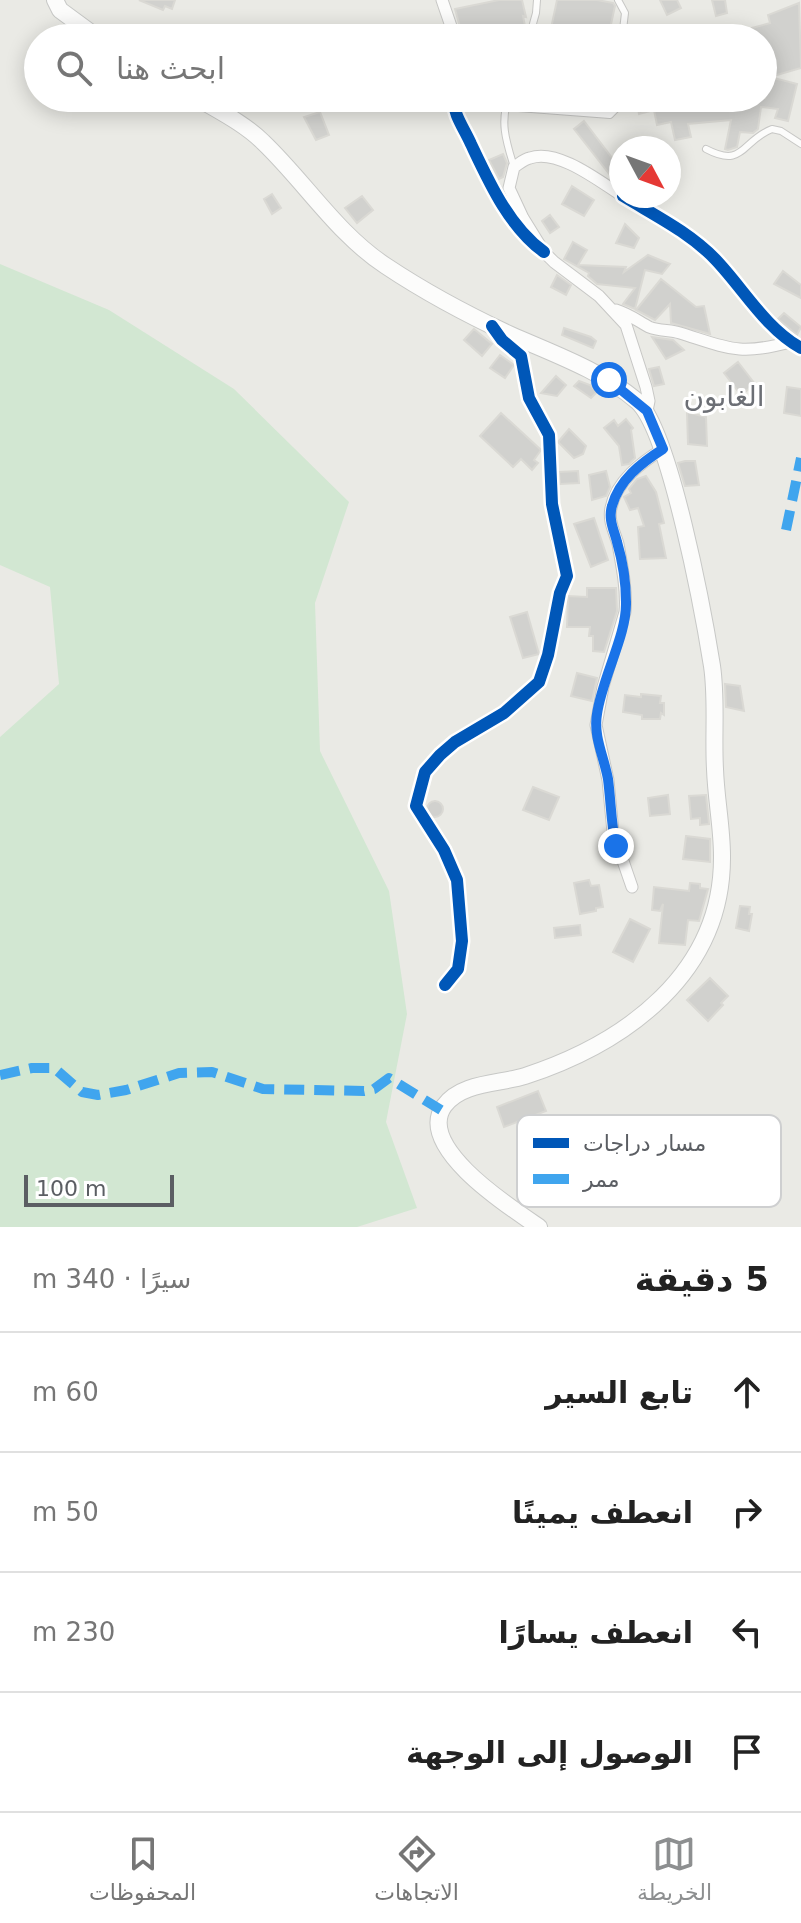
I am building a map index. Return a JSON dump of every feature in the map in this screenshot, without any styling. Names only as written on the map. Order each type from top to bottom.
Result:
[{"type":"main road","points":[[55,0],[60,10],[79,24]]},
{"type":"main road","points":[[219,112],[260,138],[356,243],[382,264],[492,326],[601,376],[647,411],[663,449],[691,560],[712,666],[715,770],[722,846],[720,890],[710,929],[695,956],[660,1001],[625,1029],[576,1056],[527,1075],[458,1093],[441,1110],[438,1121],[440,1131],[455,1159],[484,1186],[539,1227]]},
{"type":"street","points":[[442,0],[450,24]]},
{"type":"street","points":[[455,112],[513,220],[532,243],[615,310],[626,325],[640,361],[649,401],[647,411]]},
{"type":"street","points":[[544,252],[509,188],[514,167],[529,158],[551,157],[609,187]]},
{"type":"street","points":[[642,208],[696,242],[756,309],[796,345]]},
{"type":"street","points":[[615,310],[631,315],[650,327],[678,332],[728,349],[796,345]]},
{"type":"street","points":[[445,985],[458,969],[462,941],[457,880],[444,850],[416,806],[425,772],[455,742],[497,718],[539,682],[548,655],[560,593],[567,576],[552,504],[549,435],[529,398],[521,356],[502,340],[492,326]]},
{"type":"street","points":[[632,887],[613,832],[608,780],[596,725],[626,602],[617,541],[612,531],[611,508],[638,465],[663,449]]},
{"type":"lane","points":[[533,24],[537,0]]},
{"type":"lane","points":[[618,0],[625,13],[624,24]]},
{"type":"lane","points":[[505,112],[503,129],[514,167]]},
{"type":"lane","points":[[559,112],[603,116],[614,112]]},
{"type":"lane","points":[[706,149],[720,157],[733,157],[772,129],[801,144]]},
{"type":"green space","points":[[0,264],[109,310],[234,389],[349,502],[315,603],[320,751],[389,891],[407,1014],[386,1122],[417,1208],[357,1227],[0,1227],[0,737],[59,684],[50,587],[0,565]]},
{"type":"building","points":[[139,0],[175,0],[172,9],[165,6],[163,10]]},
{"type":"building","points":[[499,0],[522,0],[526,17],[523,16],[525,24],[459,24],[455,9]]},
{"type":"building","points":[[557,0],[597,0],[615,6],[611,24],[552,24]]},
{"type":"building","points":[[660,0],[677,0],[681,8],[667,15]]},
{"type":"building","points":[[712,0],[725,0],[727,13],[716,16]]},
{"type":"building","points":[[799,3],[801,68],[777,75],[777,24],[766,24],[770,23],[768,15]]},
{"type":"building","points":[[777,79],[797,84],[788,121],[775,118]]},
{"type":"building","points":[[320,112],[329,135],[316,140],[304,117]]},
{"type":"building","points":[[654,112],[760,112],[758,129],[753,133],[740,132],[737,147],[728,150],[725,149],[731,120],[688,124],[691,137],[681,139],[681,136],[674,136],[671,122],[657,125]]},
{"type":"building","points":[[584,121],[609,154],[609,174],[574,129]]},
{"type":"building","points":[[503,154],[507,163],[503,177],[499,179],[489,160]]},
{"type":"building","points":[[572,186],[594,200],[584,216],[562,204]]},
{"type":"building","points":[[272,194],[281,208],[272,214],[264,199]]},
{"type":"building","points":[[362,196],[373,210],[357,223],[345,208]]},
{"type":"building","points":[[550,215],[559,227],[550,233],[542,221]]},
{"type":"building","points":[[625,224],[639,238],[634,248],[616,243]]},
{"type":"building","points":[[573,242],[587,250],[578,265],[626,267],[624,272],[648,255],[670,264],[662,274],[645,270],[635,309],[623,304],[635,288],[597,284],[588,276],[589,273],[564,259]]},
{"type":"building","points":[[783,271],[801,285],[801,298],[774,284]]},
{"type":"building","points":[[557,275],[571,285],[566,295],[551,287]]},
{"type":"building","points":[[661,279],[696,307],[704,306],[710,334],[671,323],[670,304],[655,320],[636,310]]},
{"type":"building","points":[[784,313],[801,327],[797,335],[778,319]]},
{"type":"building","points":[[564,328],[591,337],[596,341],[593,348],[562,335]]},
{"type":"building","points":[[474,329],[492,344],[482,356],[464,340]]},
{"type":"building","points":[[652,337],[673,340],[684,350],[666,359]]},
{"type":"building","points":[[500,355],[514,365],[505,378],[490,368]]},
{"type":"building","points":[[738,362],[755,384],[741,395],[724,373]]},
{"type":"building","points":[[659,367],[664,384],[654,386],[649,369]]},
{"type":"building","points":[[556,376],[566,385],[557,396],[541,393]]},
{"type":"building","points":[[579,381],[597,392],[591,398],[574,386]]},
{"type":"building","points":[[787,387],[801,389],[801,416],[784,413]]},
{"type":"building","points":[[687,412],[706,417],[707,446],[688,444]]},
{"type":"building","points":[[501,413],[541,450],[534,460],[538,463],[532,470],[521,459],[513,467],[480,436]]},
{"type":"building","points":[[626,419],[633,428],[635,458],[629,464],[622,465],[619,446],[604,428],[614,420],[618,426]]},
{"type":"building","points":[[569,429],[586,446],[583,454],[574,458],[558,442]]},
{"type":"building","points":[[695,461],[699,485],[685,486],[678,463]]},
{"type":"building","points":[[578,471],[579,483],[560,484],[559,472]]},
{"type":"building","points":[[606,471],[610,487],[606,496],[592,500],[589,475]]},
{"type":"building","points":[[646,476],[656,492],[664,523],[659,524],[666,558],[640,559],[638,527],[644,526],[638,508],[630,510],[624,497],[631,493],[629,489],[637,479]]},
{"type":"building","points":[[594,518],[608,560],[591,567],[574,524]]},
{"type":"building","points":[[587,588],[616,588],[617,611],[604,652],[593,651],[590,627],[567,627],[568,596],[587,597]]},
{"type":"building","points":[[527,612],[539,654],[523,658],[510,617]]},
{"type":"building","points":[[577,673],[597,678],[592,701],[571,696]]},
{"type":"building","points":[[725,684],[740,686],[744,711],[726,707]]},
{"type":"building","points":[[641,694],[661,696],[664,715],[661,713],[660,719],[642,719],[642,715],[623,712],[625,695],[641,697]]},
{"type":"building","points":[[533,787],[559,797],[549,820],[523,810]]},
{"type":"building","points":[[668,795],[670,814],[650,816],[648,798]]},
{"type":"building","points":[[706,795],[709,824],[700,825],[700,818],[691,819],[689,796]]},
{"type":"building","points":[[435,801],[441,803],[441,815],[435,817],[429,815],[427,809],[429,803]]},
{"type":"building","points":[[686,836],[710,839],[710,862],[683,859]]},
{"type":"building","points":[[589,880],[591,886],[599,885],[603,907],[580,914],[574,883]]},
{"type":"building","points":[[690,883],[708,889],[699,921],[688,920],[685,945],[659,943],[663,904],[660,911],[652,910],[654,887],[689,891]]},
{"type":"building","points":[[740,906],[750,907],[749,931],[736,928]]},
{"type":"building","points":[[630,919],[650,929],[633,962],[613,952]]},
{"type":"building","points":[[580,925],[581,935],[555,938],[554,928]]},
{"type":"building","points":[[710,978],[728,996],[708,1021],[687,1000]]},
{"type":"building","points":[[538,1091],[546,1111],[536,1115],[517,1115],[517,1122],[504,1127],[497,1107]]},
{"type":"marked path","points":[[786,530],[801,458]]},
{"type":"marked path","points":[[0,1075],[32,1068],[54,1068],[82,1092],[98,1095],[126,1090],[179,1073],[212,1072],[263,1089],[364,1091],[374,1089],[389,1078],[441,1110]]},
{"type":"cycle path","points":[[455,112],[501,203],[520,230],[544,252]]},
{"type":"cycle path","points":[[644,208],[705,249],[765,319],[801,348]]},
{"type":"cycle path","points":[[445,985],[458,969],[462,941],[457,880],[444,850],[416,806],[425,772],[455,742],[504,713],[539,682],[548,655],[560,593],[567,576],[552,504],[549,435],[529,398],[521,356],[502,340],[492,326]]},
{"type":"district","name":"الغابون","points":[[724,396]]},
{"type":"route","points":[[609,380],[647,411],[663,449],[638,465],[611,508],[612,531],[617,541],[626,602],[596,725],[608,780],[616,846]]}]
